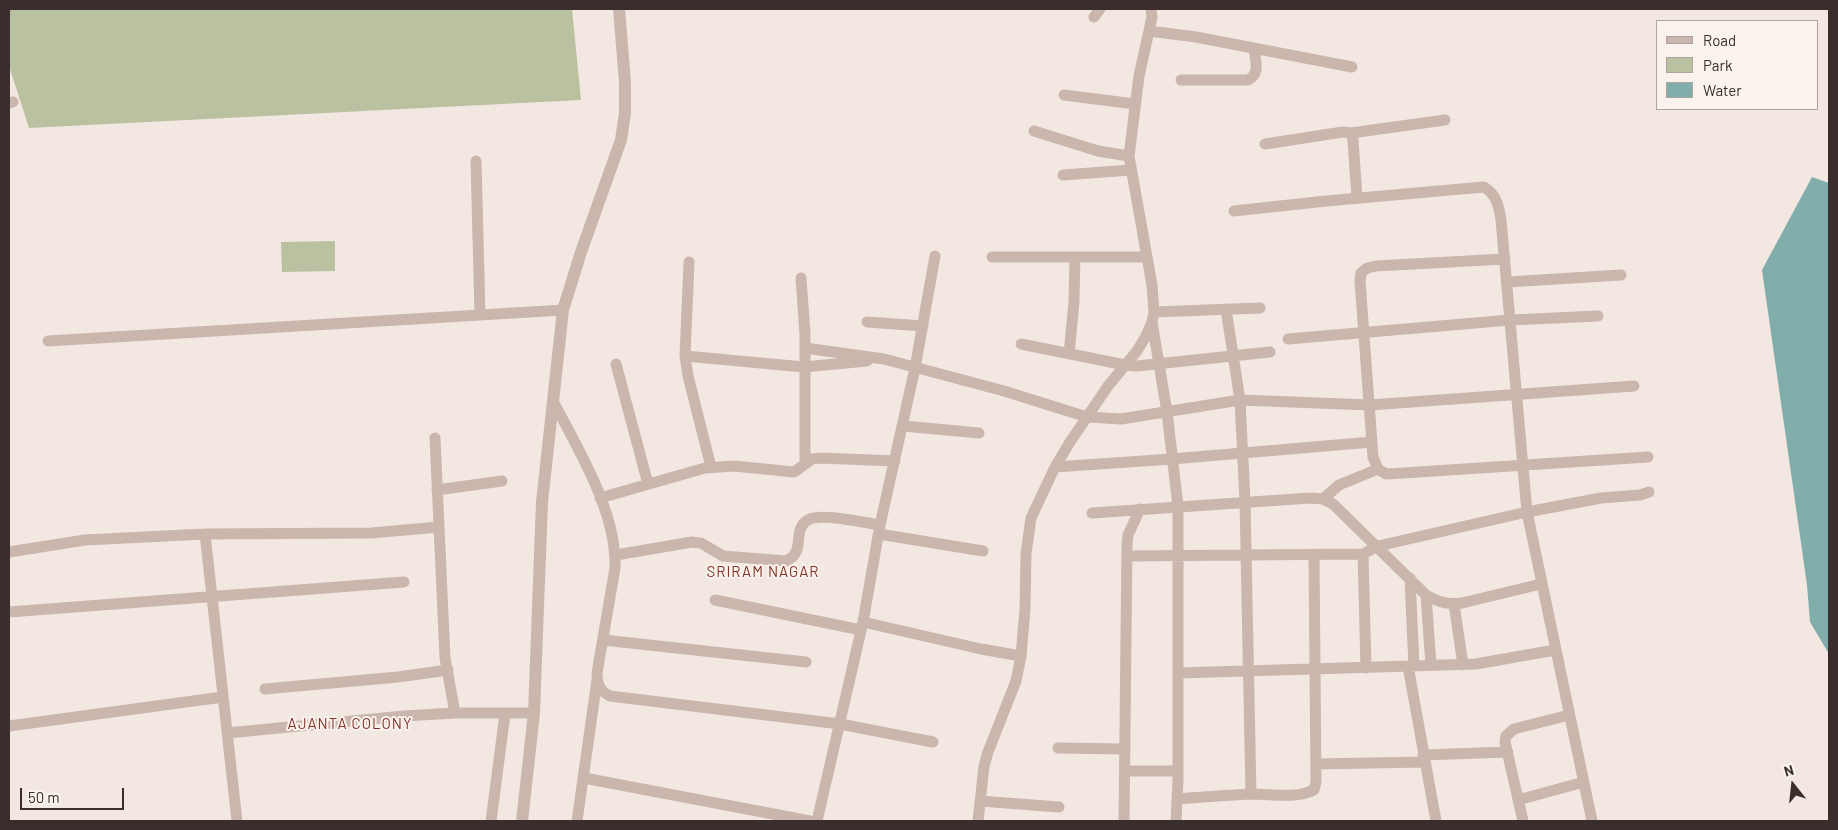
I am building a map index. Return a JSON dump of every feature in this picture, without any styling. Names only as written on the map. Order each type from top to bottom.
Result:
[{"type":"street","points":[[522,821],[534,713],[542,502],[563,310],[581,252],[621,140],[625,113],[625,82],[619,9]]},
{"type":"street","points":[[1153,10],[1140,67],[1129,156],[1152,285],[1153,317],[1178,506],[1178,771],[1176,821]]},
{"type":"street","points":[[1149,31],[1196,37],[1352,67]]},
{"type":"street","points":[[1181,80],[1248,80],[1254,77],[1257,72],[1254,48]]},
{"type":"street","points":[[1064,95],[1135,104]]},
{"type":"street","points":[[1265,144],[1343,132],[1351,133],[1445,120]]},
{"type":"street","points":[[1034,131],[1098,151],[1129,156]]},
{"type":"street","points":[[1351,133],[1356,198]]},
{"type":"street","points":[[476,161],[480,315]]},
{"type":"street","points":[[1063,175],[1131,170]]},
{"type":"street","points":[[1234,211],[1484,187],[1492,192],[1499,206],[1505,259],[1527,512],[1592,821]]},
{"type":"street","points":[[817,821],[862,626],[880,530],[915,368],[935,256]]},
{"type":"street","points":[[992,257],[1147,257]]},
{"type":"street","points":[[1069,354],[1076,257]]},
{"type":"street","points":[[1505,259],[1376,266],[1367,268],[1361,273],[1363,333],[1373,457],[1378,469],[1386,474],[1394,474],[1648,457]]},
{"type":"street","points":[[689,262],[685,356],[688,376],[711,467]]},
{"type":"street","points":[[1507,282],[1621,275]]},
{"type":"street","points":[[801,278],[806,334],[804,367],[805,464]]},
{"type":"street","points":[[1153,317],[1226,309],[1260,308]]},
{"type":"street","points":[[1226,309],[1240,400],[1245,501],[1251,794]]},
{"type":"street","points":[[48,341],[563,310]]},
{"type":"street","points":[[1288,339],[1510,320],[1598,316]]},
{"type":"street","points":[[978,821],[984,766],[1016,681],[1021,656],[1025,609],[1026,554],[1031,518],[1055,467],[1087,417],[1137,351],[1153,317]]},
{"type":"street","points":[[867,322],[923,326]]},
{"type":"street","points":[[1021,344],[1125,365],[1160,364],[1270,352]]},
{"type":"street","points":[[805,348],[884,359],[1004,391],[1087,417],[1121,419],[1240,400],[1370,405],[1634,386]]},
{"type":"street","points":[[685,356],[804,367],[884,359]]},
{"type":"street","points":[[616,364],[648,484]]},
{"type":"street","points":[[553,401],[596,485],[616,555],[577,821]]},
{"type":"street","points":[[903,426],[978,433]]},
{"type":"street","points":[[435,438],[445,658],[455,713]]},
{"type":"street","points":[[1055,467],[1372,442]]},
{"type":"street","points":[[600,498],[711,467],[734,466],[794,472],[812,459],[820,458],[895,461]]},
{"type":"street","points":[[1323,499],[1339,485],[1378,469]]},
{"type":"street","points":[[438,490],[502,481]]},
{"type":"street","points":[[1127,556],[1363,554],[1378,546],[1527,512],[1601,498],[1640,495],[1649,492]]},
{"type":"street","points":[[1092,513],[1245,501],[1323,499],[1333,504],[1426,595],[1441,603],[1454,604],[1541,584]]},
{"type":"street","points":[[1124,821],[1128,535],[1140,509]]},
{"type":"street","points":[[616,555],[692,542],[701,543],[723,556],[786,561],[793,558],[797,553],[799,534],[804,523],[809,519],[825,516],[880,530],[983,551]]},
{"type":"street","points":[[9,552],[85,540],[205,534],[371,533],[439,527]]},
{"type":"street","points":[[205,534],[237,821]]},
{"type":"street","points":[[1363,554],[1366,668]]},
{"type":"street","points":[[1177,799],[1251,794],[1306,794],[1314,790],[1316,764],[1314,555]]},
{"type":"street","points":[[1410,578],[1411,666],[1424,758],[1436,821]]},
{"type":"street","points":[[9,612],[404,582]]},
{"type":"street","points":[[1426,595],[1432,665]]},
{"type":"street","points":[[715,600],[1021,656]]},
{"type":"street","points":[[1454,604],[1463,664]]},
{"type":"street","points":[[603,640],[806,662]]},
{"type":"street","points":[[1178,673],[1484,664],[1555,650]]},
{"type":"street","points":[[265,689],[398,677],[448,670]]},
{"type":"street","points":[[597,680],[603,692],[610,696],[840,724],[933,742]]},
{"type":"street","points":[[9,726],[223,697]]},
{"type":"street","points":[[227,733],[404,716],[455,713],[534,713]]},
{"type":"street","points":[[491,821],[504,714]]},
{"type":"street","points":[[1523,821],[1506,736],[1509,732],[1569,715]]},
{"type":"street","points":[[1058,748],[1125,749]]},
{"type":"street","points":[[1316,764],[1508,752]]},
{"type":"street","points":[[1125,771],[1178,771]]},
{"type":"street","points":[[584,778],[810,821]]},
{"type":"street","points":[[1518,800],[1584,782]]},
{"type":"street","points":[[980,801],[1059,807]]},
{"type":"green space","points":[[9,9],[572,9],[581,100],[29,128],[9,66]]},
{"type":"green space","points":[[335,241],[335,271],[282,272],[281,242]]},
{"type":"water","points":[[1812,177],[1829,183],[1829,654],[1810,622],[1807,585],[1762,270]]},
{"type":"district","name":"SRIRAM NAGAR","points":[[763,572]]},
{"type":"district","name":"AJANTA COLONY","points":[[350,724]]}]
